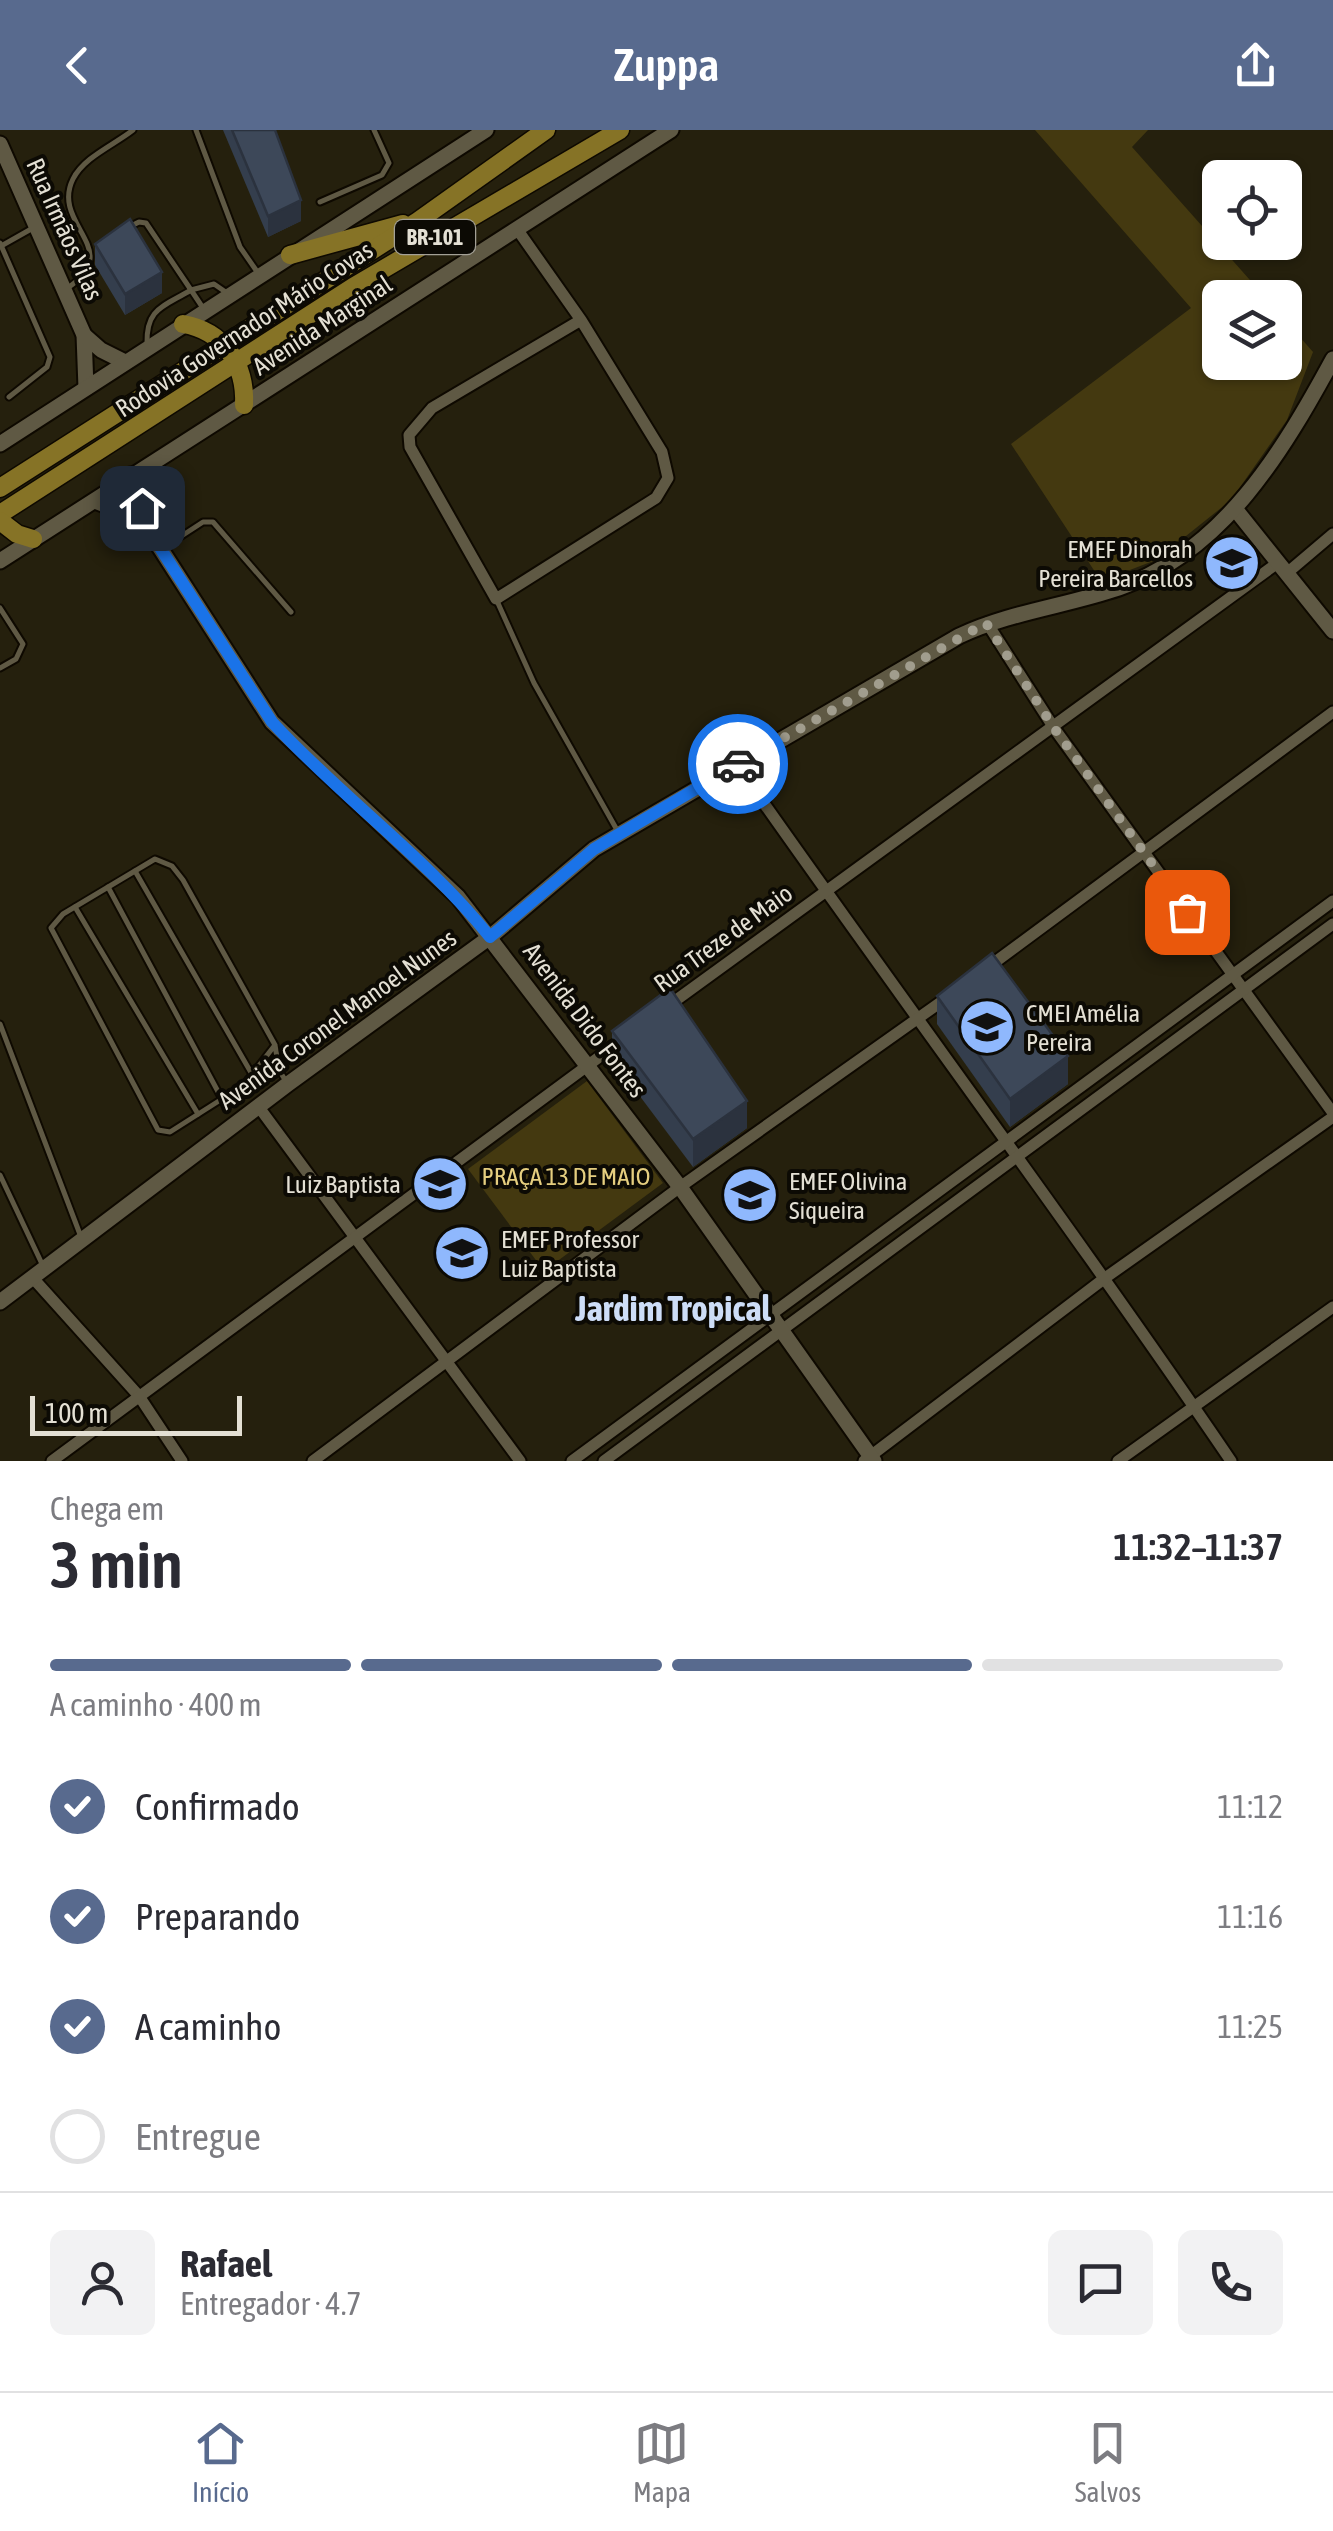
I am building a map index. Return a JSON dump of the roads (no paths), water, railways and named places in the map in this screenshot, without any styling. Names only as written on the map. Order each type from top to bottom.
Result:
[{"type":"main road","name":"Rodovia Governador Mário Covas","points":[[0,488],[418,221],[546,130]]},
{"type":"main road","name":"Rodovia Governador Mário Covas","points":[[0,518],[368,278],[620,130]]},
{"type":"main road","points":[[290,255],[418,221]]},
{"type":"main road","points":[[183,324],[200,327],[226,345],[243,377],[244,406]]},
{"type":"main road","points":[[0,518],[18,534],[33,539]]},
{"type":"street","points":[[0,444],[486,130]]},
{"type":"street","name":"Avenida Marginal","points":[[0,561],[671,130]]},
{"type":"street","name":"Rua Irmãos Vilas","points":[[2,155],[84,335],[86,388]]},
{"type":"street","points":[[517,229],[582,320],[662,452],[668,478],[656,498],[496,600],[410,447],[408,435],[432,408],[582,320]]},
{"type":"street","name":"Rua Irmãos Vilas","points":[[84,335],[126,362]]},
{"type":"street","name":"Avenida Coronel Manoel Nunes","points":[[0,1302],[258,1106],[490,937],[560,876],[619,833],[986,623],[1099,594],[1144,578],[1185,551],[1236,510],[1260,481],[1329,376],[1333,359]]},
{"type":"street","name":"Avenida Dido Fontes","points":[[130,475],[158,545],[272,722],[432,870],[490,937],[784,1330],[869,1459]]},
{"type":"street","name":"Avenida Dido Fontes","points":[[95,501],[115,509],[158,545]]},
{"type":"street","points":[[1236,510],[1333,631]]},
{"type":"street","name":"Rua Treze de Maio","points":[[652,1018],[825,890],[1333,534]]},
{"type":"street","points":[[869,1459],[1106,1278],[1333,1114],[1054,728],[986,623]]},
{"type":"street","points":[[977,975],[1333,712]]},
{"type":"street","points":[[737,764],[917,1021],[1106,1278],[1231,1461]]},
{"type":"street","points":[[572,1461],[1333,901]]},
{"type":"street","points":[[604,1461],[1333,924]]},
{"type":"street","points":[[313,1461],[680,1188],[962,987]]},
{"type":"street","points":[[52,1461],[636,1030]]},
{"type":"street","points":[[258,1106],[520,1461]]},
{"type":"street","points":[[38,1273],[140,1396],[182,1461]]},
{"type":"street","points":[[1118,1461],[1333,1307]]},
{"type":"lane","points":[[64,290],[88,271],[90,250],[70,206],[71,183],[89,162],[133,130]]},
{"type":"lane","points":[[196,130],[240,248],[260,275]]},
{"type":"lane","points":[[320,202],[382,175],[389,163],[374,130]]},
{"type":"lane","points":[[122,230],[146,223],[205,310]]},
{"type":"lane","points":[[8,397],[48,367],[50,357],[1,244],[36,227]]},
{"type":"lane","points":[[90,250],[101,244]]},
{"type":"lane","points":[[147,347],[146,324],[153,313],[191,290],[214,284],[228,295]]},
{"type":"lane","points":[[158,545],[203,522],[213,522],[291,612]]},
{"type":"lane","points":[[496,600],[534,683],[619,833]]},
{"type":"lane","points":[[0,608],[24,644],[16,659],[0,668]]},
{"type":"lane","points":[[276,1046],[253,1076],[222,1099],[170,1132],[158,1130],[53,934],[54,922],[155,859],[172,866],[276,1046],[279,1070],[288,1084]]},
{"type":"lane","points":[[136,871],[253,1076]]},
{"type":"lane","points":[[108,888],[222,1099]]},
{"type":"lane","points":[[75,907],[198,1114]]},
{"type":"lane","points":[[0,1024],[82,1240]]},
{"type":"lane","points":[[0,1176],[38,1273]]},
{"type":"place","name":"EMEF Dinorah Pereira Barcellos","points":[[1232,563]]},
{"type":"place","name":"CMEI Amélia Pereira","points":[[987,1027]]},
{"type":"place","name":"Luiz Baptista","points":[[440,1184]]},
{"type":"place","name":"EMEF Olivina Siqueira","points":[[750,1195]]},
{"type":"place","name":"EMEF Professor Luiz Baptista","points":[[462,1253]]},
{"type":"district","name":"Jardim Tropical","points":[[673,1308]]},
{"type":"park label","name":"PRAÇA 13 DE MAIO","points":[[566,1176]]}]
